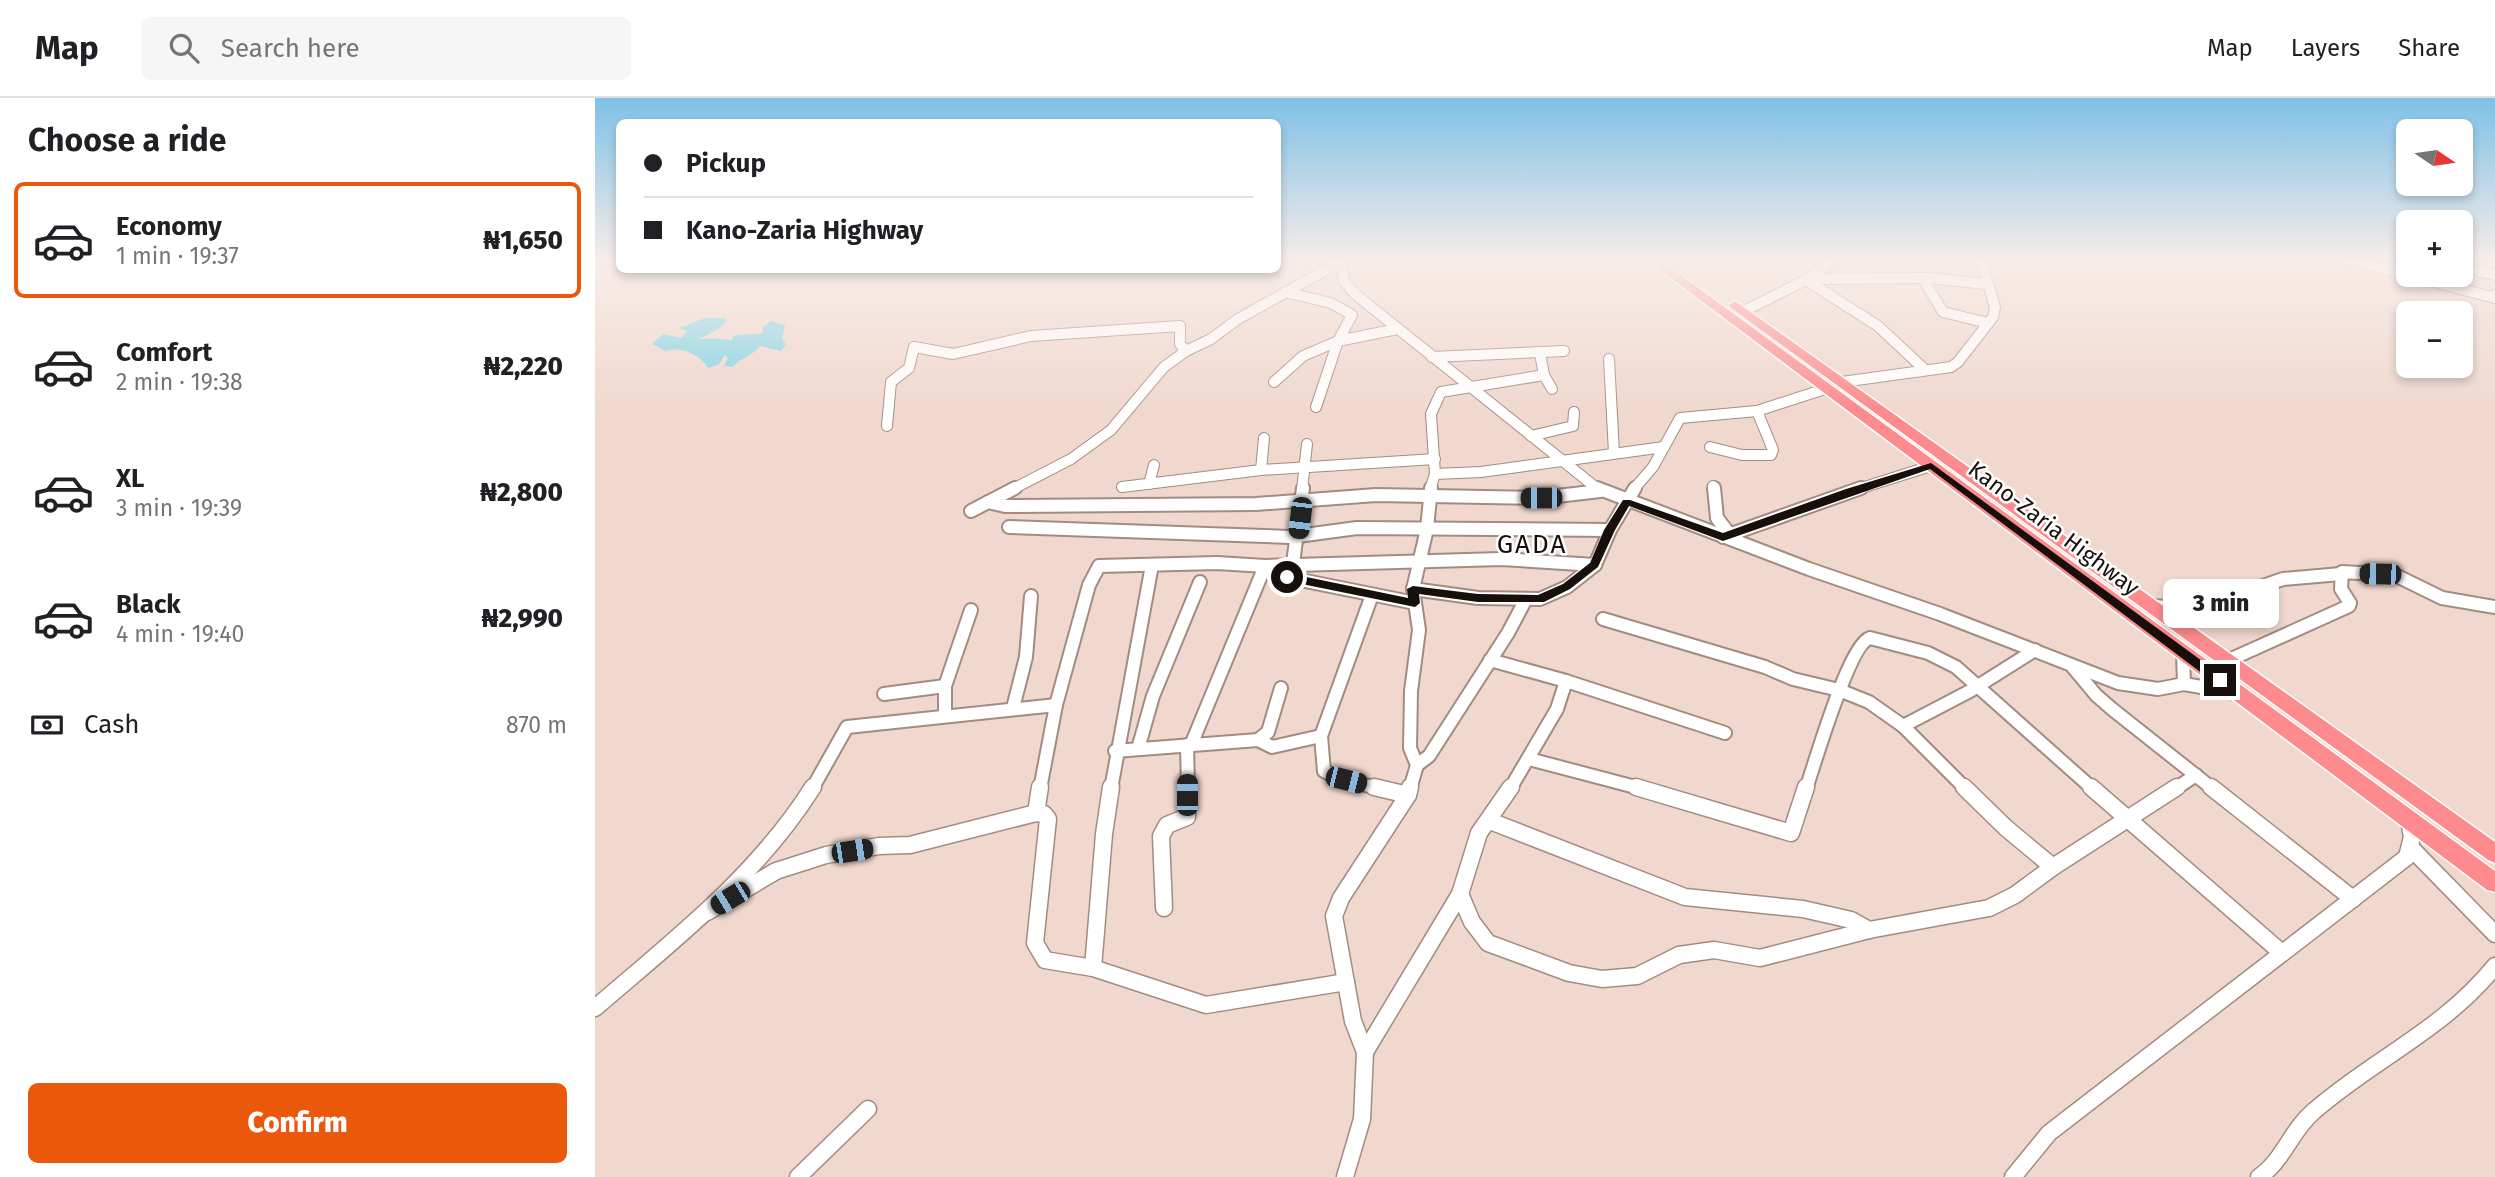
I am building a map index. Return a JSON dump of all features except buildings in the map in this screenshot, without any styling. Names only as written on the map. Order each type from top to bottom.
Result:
[{"type":"highway","name":"Kano-Zaria Highway","points":[[1726,310],[2089,560],[2495,854]]},
{"type":"highway","name":"Kano-Zaria Highway","points":[[1744,311],[1931,466],[2495,883]]},
{"type":"highway","points":[[2072,569],[2089,560]]},
{"type":"street","points":[[971,511],[1071,459],[1111,430],[1164,367],[1186,351],[1211,340],[1253,310]]},
{"type":"street","points":[[1316,407],[1338,341],[1352,315],[1344,310]]},
{"type":"street","points":[[1376,310],[1600,491],[2118,683],[2158,689],[2184,684],[2238,694]]},
{"type":"street","points":[[1855,310],[1878,326],[1924,369]]},
{"type":"street","points":[[1942,310],[1988,323]]},
{"type":"street","points":[[1413,589],[1478,598],[1540,599],[1567,587],[1595,565],[1609,530],[1630,494],[1653,467],[1680,418],[1757,411],[1835,385],[1924,369],[1951,367],[1958,362],[1993,317],[1994,310]]},
{"type":"street","points":[[887,426],[885,410],[892,390],[891,382],[909,368],[914,347],[953,354],[1031,336],[1180,326],[1180,344],[1186,351]]},
{"type":"street","points":[[1274,382],[1291,362],[1304,353],[1338,341],[1397,329]]},
{"type":"street","points":[[1431,357],[1564,351]]},
{"type":"street","points":[[1540,353],[1544,374],[1552,389]]},
{"type":"street","points":[[1609,359],[1614,453]]},
{"type":"street","points":[[1417,765],[1410,748],[1411,691],[1419,630],[1413,589],[1427,528],[1435,474],[1431,414],[1441,392],[1544,374]]},
{"type":"street","points":[[1710,447],[1742,455],[1771,455],[1773,450],[1757,411]]},
{"type":"street","points":[[1531,436],[1573,426],[1574,412]]},
{"type":"street","points":[[1261,470],[1264,438]]},
{"type":"street","points":[[1293,563],[1307,444]]},
{"type":"street","points":[[1435,474],[1481,472],[1664,447]]},
{"type":"street","points":[[1122,487],[1261,470],[1436,459]]},
{"type":"street","points":[[1149,484],[1154,465]]},
{"type":"street","points":[[1726,536],[1931,466]]},
{"type":"street","points":[[1713,486],[1719,501],[1715,517],[1717,525],[1726,536]]},
{"type":"street","points":[[988,502],[1005,506],[1106,506],[1302,502],[1376,495],[1541,498],[1600,491]]},
{"type":"street","points":[[1009,527],[1290,537],[1357,528],[1609,530]]},
{"type":"street","points":[[1268,570],[1293,563],[1419,563],[1501,559],[1595,565]]},
{"type":"street","points":[[1036,813],[1056,705],[1090,585],[1099,566],[1217,563],[1268,570],[1415,603]]},
{"type":"street","points":[[1093,968],[1097,948],[1100,865],[1115,751],[1152,565]]},
{"type":"street","points":[[1164,908],[1161,836],[1167,825],[1187,817],[1189,813],[1189,745],[1268,570]]},
{"type":"street","points":[[2152,606],[2197,609],[2283,579],[2342,572],[2395,575],[2442,598],[2495,607]]},
{"type":"street","points":[[2227,660],[2349,606],[2350,603],[2341,589],[2341,574]]},
{"type":"street","points":[[1138,749],[1153,696],[1200,582]]},
{"type":"street","points":[[1372,595],[1321,736],[1324,771],[1332,777],[1389,788],[1408,795]]},
{"type":"street","points":[[1013,708],[1026,657],[1031,596]]},
{"type":"street","points":[[1345,1177],[1362,1119],[1365,1052],[1353,1021],[1334,916],[1341,898],[1408,795],[1417,765],[1429,756],[1526,599]]},
{"type":"street","points":[[946,715],[945,686],[971,610]]},
{"type":"street","points":[[1603,619],[1719,656],[1766,667],[1793,679],[1839,690],[1869,702],[1903,726],[2006,828],[2053,867]]},
{"type":"street","points":[[1529,759],[1648,790],[1791,833],[1839,690],[1859,645],[1866,638],[1874,637],[1934,654],[1964,671],[1977,687],[2282,953]]},
{"type":"street","points":[[1903,726],[1977,687],[2035,650]]},
{"type":"street","points":[[2183,653],[2184,684]]},
{"type":"street","points":[[1490,660],[1566,681],[1725,733]]},
{"type":"street","points":[[2070,664],[2096,695],[2353,899]]},
{"type":"street","points":[[1365,1052],[1459,894],[1479,833],[1490,821],[1529,759],[1557,709],[1566,681]]},
{"type":"street","points":[[884,694],[945,686]]},
{"type":"street","points":[[1258,740],[1268,732],[1281,688]]},
{"type":"street","points":[[595,1008],[707,912],[750,869],[795,815],[839,745],[847,727],[1056,705]]},
{"type":"street","points":[[1115,751],[1258,740],[1272,747],[1321,736]]},
{"type":"street","points":[[1459,894],[1468,908],[1472,922],[1488,943],[1569,973],[1602,979],[1637,976],[1679,955],[1714,950],[1760,958],[1869,930],[1989,908],[2015,895],[2053,867],[2196,775]]},
{"type":"street","points":[[707,912],[776,871],[826,855],[879,846],[910,845],[1036,813],[1044,814],[1048,819],[1035,943],[1045,960],[1093,968],[1206,1005],[1346,982]]},
{"type":"street","points":[[2013,1177],[2049,1133],[2407,858],[2411,848],[2409,820]]},
{"type":"street","points":[[1490,821],[1685,897],[1803,909],[1851,920],[1869,930]]},
{"type":"street","points":[[2411,848],[2495,934]]},
{"type":"street","points":[[2259,1177],[2271,1171],[2310,1114],[2433,1028],[2486,979],[2495,966]]},
{"type":"street","points":[[797,1177],[868,1109]]},
{"type":"water","points":[[705,318],[727,320],[719,329],[696,340],[732,340],[733,336],[737,335],[763,333],[763,327],[771,321],[785,325],[782,338],[786,345],[781,351],[760,346],[732,367],[724,366],[728,358],[725,355],[719,364],[708,368],[700,358],[689,352],[677,349],[665,351],[652,344],[663,334],[682,338],[687,331],[679,328]]},
{"type":"district","name":"GADA","points":[[1532,544]]},
{"type":"route","points":[[1287,577],[1415,603],[1413,589],[1478,598],[1540,599],[1567,587],[1595,565],[1609,530],[1626,502],[1723,537],[1931,466],[2220,680]]}]
